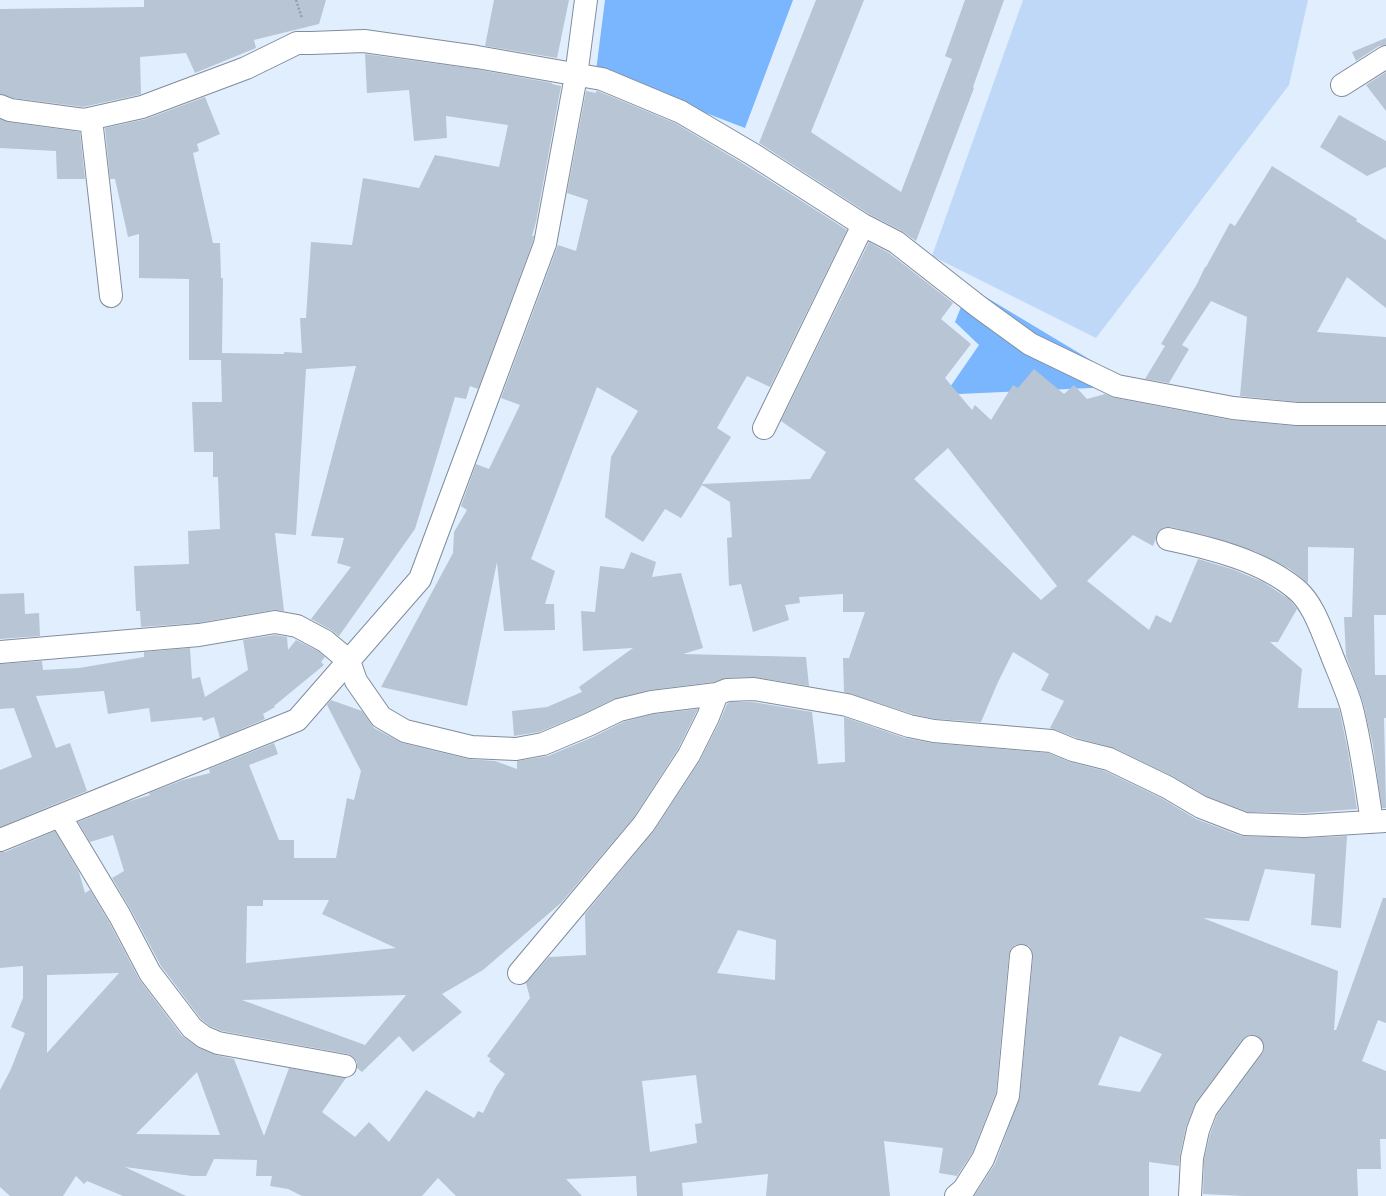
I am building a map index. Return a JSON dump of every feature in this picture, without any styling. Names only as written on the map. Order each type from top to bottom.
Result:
[{"type":"street","points":[[0,840],[297,720],[420,579],[545,244],[576,76],[586,0]]},
{"type":"street","points":[[0,106],[10,110],[84,120],[91,119],[142,107],[246,68],[297,43],[364,41],[477,57],[602,80],[681,112],[754,155],[863,225],[896,242],[1030,344],[1117,386],[1233,408],[1297,414],[1386,414]]},
{"type":"street","points":[[1342,85],[1386,57]]},
{"type":"street","points":[[91,119],[111,296]]},
{"type":"street","points":[[764,428],[863,225]]},
{"type":"street","points":[[0,652],[199,635],[275,622],[298,626],[325,641],[350,661],[356,681],[381,717],[405,731],[471,747],[516,749],[543,744],[619,710],[652,702],[717,694],[727,690],[754,689],[847,705],[909,726],[934,731],[1051,741],[1073,750],[1110,759],[1167,786],[1201,807],[1245,824],[1304,826],[1379,821],[1364,768],[1350,705],[1324,637],[1309,604],[1298,590],[1271,571],[1209,548],[1168,539]]},
{"type":"street","points":[[519,973],[644,824],[689,755],[708,717],[717,694]]},
{"type":"street","points":[[60,816],[120,916],[150,973],[197,1033],[218,1043],[345,1066]]},
{"type":"street","points":[[956,1196],[964,1189],[983,1159],[1008,1096],[1021,956]]},
{"type":"street","points":[[1190,1196],[1192,1158],[1198,1130],[1206,1109],[1252,1047]]},
{"type":"shaded area","points":[[605,0],[793,0],[745,128],[596,71]]},
{"type":"shaded area","points":[[1023,0],[1308,0],[1289,85],[1096,338],[932,256]]},
{"type":"shaded area","points":[[969,287],[1134,386],[959,394],[948,390],[979,345],[955,322]]},
{"type":"building","points":[[144,0],[326,0],[319,24],[254,40],[256,48],[195,73],[186,53],[140,57],[141,94],[138,95],[83,107],[13,98],[0,94],[0,9],[144,7]]},
{"type":"building","points":[[494,0],[569,0],[557,58],[485,46]]},
{"type":"building","points":[[816,0],[864,0],[811,132],[901,192],[952,59],[945,56],[965,0],[1004,0],[973,87],[974,88],[916,241],[902,231],[869,214],[759,143]]},
{"type":"building","points":[[1386,38],[1386,45],[1379,46],[1356,61],[1352,52]]},
{"type":"building","points":[[365,54],[475,69],[561,86],[536,222],[532,236],[534,236],[533,241],[478,389],[470,386],[466,399],[455,397],[415,529],[339,636],[311,619],[351,567],[337,563],[344,538],[311,536],[356,366],[306,369],[296,535],[275,533],[284,611],[273,610],[197,623],[141,627],[140,611],[136,611],[134,566],[189,564],[188,531],[220,529],[218,477],[213,477],[213,452],[194,452],[192,402],[222,402],[221,360],[189,360],[189,279],[139,278],[139,234],[128,237],[115,179],[110,179],[105,128],[146,119],[205,97],[220,134],[197,144],[199,151],[193,153],[213,243],[220,243],[221,278],[223,278],[222,353],[302,353],[300,318],[306,318],[311,242],[352,245],[363,178],[419,188],[435,155],[499,167],[508,125],[446,116],[447,138],[414,141],[409,90],[367,93]]},
{"type":"building","points":[[1386,72],[1386,111],[1366,85]]},
{"type":"building","points":[[586,91],[596,93],[596,91],[598,91],[675,123],[747,166],[847,230],[770,387],[747,376],[717,428],[731,437],[702,484],[810,479],[826,452],[781,421],[869,242],[889,253],[953,303],[941,319],[971,344],[945,378],[972,410],[975,405],[991,420],[1013,385],[1018,388],[1034,369],[1064,394],[1074,385],[1087,399],[1105,394],[1115,398],[1231,420],[1296,426],[1386,426],[1386,615],[1374,615],[1375,675],[1386,675],[1386,718],[1384,718],[1386,808],[1382,808],[1373,746],[1363,702],[1346,656],[1344,617],[1352,617],[1354,548],[1308,547],[1308,583],[1290,569],[1257,552],[1205,535],[1165,527],[1159,531],[1153,546],[1133,535],[1087,581],[1149,630],[1156,615],[1171,623],[1198,559],[1232,569],[1263,582],[1289,599],[1297,609],[1278,642],[1270,642],[1302,669],[1298,708],[1339,708],[1348,751],[1357,809],[1304,813],[1248,812],[1206,796],[1172,776],[1114,748],[1077,738],[1050,728],[1064,701],[1041,690],[1049,674],[1013,652],[981,722],[936,719],[912,714],[844,692],[843,658],[849,658],[865,612],[843,612],[843,594],[799,597],[800,603],[785,605],[789,620],[753,632],[741,584],[729,586],[727,538],[732,537],[730,502],[702,485],[681,518],[665,509],[643,542],[605,517],[611,457],[638,411],[597,387],[531,559],[555,571],[545,604],[554,604],[555,630],[504,631],[497,562],[467,706],[381,687],[453,553],[454,532],[467,510],[461,506],[476,464],[489,469],[520,405],[501,398],[558,245],[576,251],[588,200],[567,193]],"holes":[[[948,448],[1057,586],[1041,600],[914,479]]]},
{"type":"building","points":[[1339,115],[1386,141],[1386,167],[1367,176],[1320,147]]},
{"type":"building","points":[[0,119],[8,122],[80,132],[85,179],[57,179],[56,151],[0,148]]},
{"type":"building","points":[[1272,166],[1357,219],[1356,221],[1386,240],[1386,308],[1347,277],[1317,332],[1386,337],[1386,402],[1298,402],[1240,396],[1247,317],[1211,301],[1182,345],[1189,349],[1169,383],[1145,379],[1165,346],[1161,344],[1197,284],[1230,223],[1235,226]]},
{"type":"building","points":[[631,552],[656,562],[652,577],[681,573],[703,648],[683,654],[806,657],[809,686],[754,677],[726,678],[714,682],[650,690],[614,699],[583,714],[539,732],[514,736],[512,711],[547,707],[582,692],[579,687],[633,648],[583,651],[581,611],[595,612],[600,566],[624,569]]},
{"type":"building","points":[[24,593],[25,614],[39,613],[40,636],[0,639],[0,594]]},
{"type":"building","points":[[275,635],[287,637],[288,650],[296,640],[318,651],[325,657],[321,662],[324,665],[274,706],[275,707],[263,714],[265,719],[220,738],[214,717],[203,721],[202,717],[151,722],[149,708],[108,714],[104,691],[36,696],[56,748],[70,743],[87,791],[0,827],[0,770],[32,757],[14,708],[0,709],[0,664],[42,661],[43,670],[79,668],[144,657],[144,652],[190,648],[192,679],[200,677],[205,697],[248,670],[243,640]]},
{"type":"building","points":[[331,700],[362,711],[374,728],[402,743],[468,759],[495,761],[517,769],[517,761],[548,756],[593,737],[623,722],[654,714],[698,709],[678,749],[634,817],[561,903],[483,970],[442,994],[462,1012],[413,1052],[399,1036],[362,1072],[357,1068],[357,1062],[348,1054],[222,1031],[210,1026],[201,1019],[161,966],[112,878],[124,871],[113,835],[90,842],[78,822],[124,803],[150,795],[149,793],[183,780],[210,773],[209,769],[274,743],[278,754],[249,765],[279,840],[294,840],[294,858],[336,858],[347,798],[354,800],[361,771],[327,705]],"holes":[[[263,900],[329,900],[322,914],[396,948],[246,963],[247,906],[263,906]],[[406,995],[365,1045],[242,1000]]]},
{"type":"building","points":[[730,702],[753,702],[812,712],[818,764],[845,762],[844,717],[905,738],[932,743],[1048,753],[1070,762],[1105,771],[1161,798],[1196,819],[1241,836],[1304,838],[1347,836],[1341,928],[1311,925],[1315,874],[1265,869],[1249,921],[1203,918],[1338,971],[1334,1030],[1336,1030],[1383,898],[1386,898],[1386,1023],[1378,1020],[1362,1061],[1386,1071],[1386,1139],[1380,1139],[1381,1169],[1357,1169],[1358,1196],[1244,1196],[1203,1194],[1204,1160],[1210,1134],[1217,1115],[1262,1054],[1264,1049],[1263,1042],[1259,1037],[1253,1035],[1247,1036],[1242,1040],[1196,1102],[1186,1127],[1179,1166],[1149,1162],[1149,1196],[974,1196],[995,1164],[1020,1097],[1033,957],[1029,946],[1022,944],[1015,945],[1009,954],[996,1093],[972,1153],[957,1176],[939,1173],[943,1148],[884,1141],[890,1196],[766,1196],[768,1174],[682,1183],[683,1196],[637,1196],[636,1176],[566,1179],[582,1196],[456,1196],[438,1178],[422,1196],[302,1196],[288,1189],[270,1186],[272,1176],[256,1176],[257,1160],[214,1159],[206,1176],[192,1176],[125,1167],[186,1196],[123,1196],[87,1181],[84,1184],[76,1176],[63,1196],[10,1196],[0,1187],[0,1090],[11,1069],[25,1033],[11,1027],[23,998],[23,966],[0,968],[0,852],[5,852],[55,831],[79,872],[85,893],[90,890],[109,922],[139,979],[182,1036],[199,1048],[216,1055],[234,1059],[264,1136],[289,1068],[346,1078],[322,1112],[355,1137],[369,1122],[389,1142],[426,1090],[474,1118],[478,1111],[483,1113],[496,1087],[505,1074],[489,1061],[491,1059],[487,1056],[530,998],[526,983],[549,957],[586,955],[585,914],[654,831],[699,762],[727,704]],"holes":[[[738,930],[776,940],[775,980],[717,973]],[[119,973],[47,1053],[47,975]],[[1120,1036],[1162,1054],[1140,1092],[1098,1085]],[[197,1072],[220,1135],[136,1134]],[[696,1075],[702,1123],[695,1124],[697,1143],[650,1152],[642,1081]]]}]
